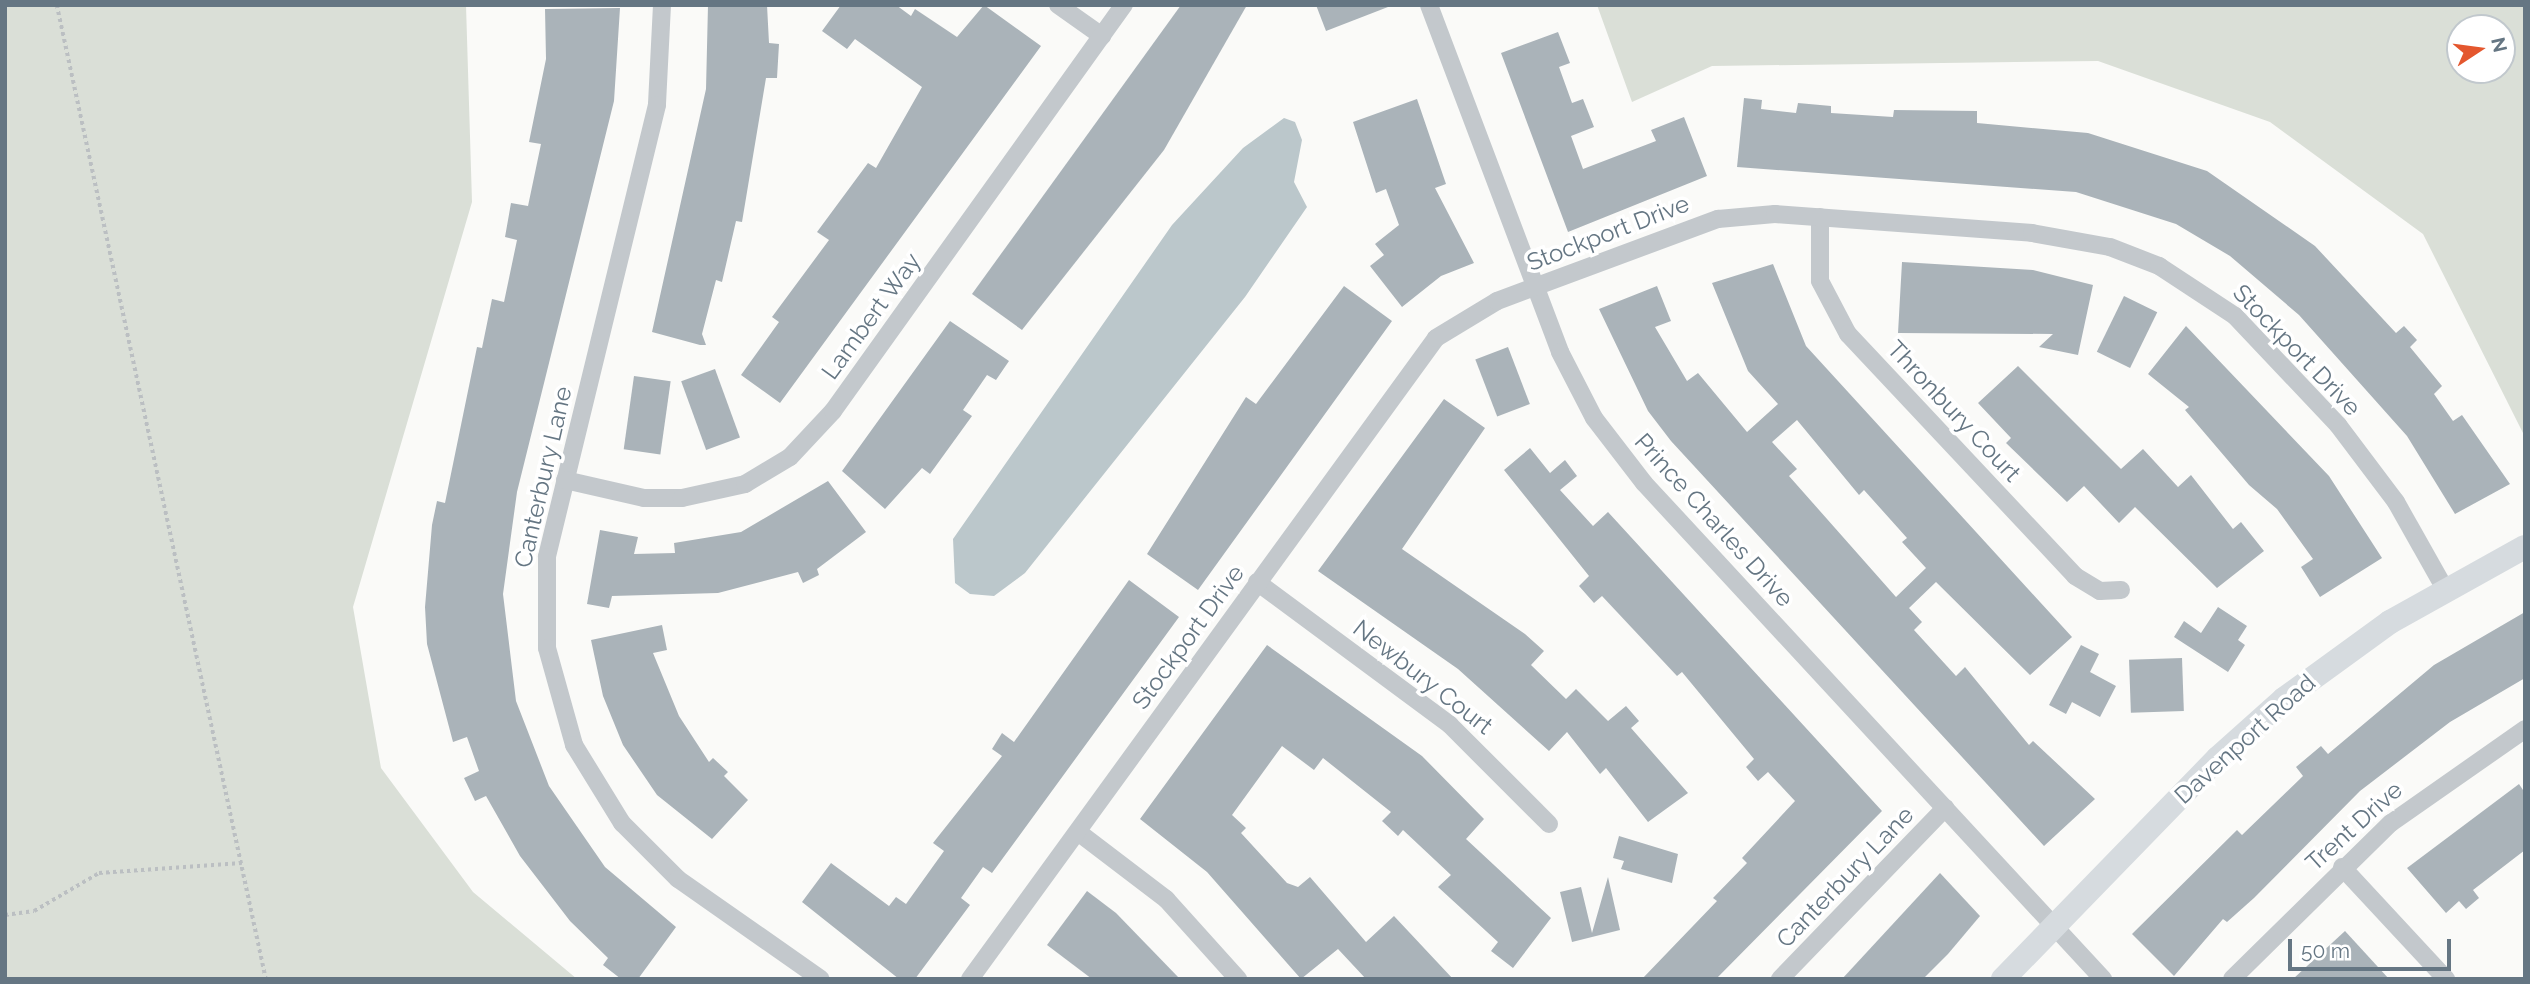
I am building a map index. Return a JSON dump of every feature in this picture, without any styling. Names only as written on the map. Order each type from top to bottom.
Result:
[{"type":"street","name":"Canterbury Lane","points":[[662,5],[657,105],[547,557],[546,638],[557,697],[584,766],[622,823],[657,859],[821,979]]},
{"type":"street","points":[[1058,5],[1102,36]]},
{"type":"street","name":"Lambert Way","points":[[565,480],[644,498],[682,498],[745,484],[790,457],[833,411],[1124,5]]},
{"type":"street","name":"Prince Charles Drive","points":[[1429,5],[1571,376],[1608,437],[2103,979]]},
{"type":"street","name":"Stockport Drive","points":[[970,979],[1430,343],[1464,316],[1718,219],[1820,218],[2056,235],[2136,256],[2181,277],[2235,316],[2351,441],[2445,589]]},
{"type":"street","name":"Thronbury Court","points":[[1820,218],[1819,281],[1848,334],[2075,576],[2100,591],[2120,590]]},
{"type":"street","name":"Davenport Road","points":[[2003,979],[2256,723],[2351,647],[2445,589],[2525,547]]},
{"type":"street","name":"Newbury Court","points":[[1257,582],[1450,725],[1549,824]]},
{"type":"street","name":"Trent Drive","points":[[2232,979],[2342,867],[2439,785],[2525,729]]},
{"type":"street","name":"Canterbury Lane","points":[[1780,979],[1945,808]]},
{"type":"street","points":[[1078,832],[1166,899],[1238,979]]},
{"type":"street","points":[[2342,867],[2446,979]]},
{"type":"path","points":[[57,5],[266,979]]},
{"type":"path","points":[[5,915],[34,911],[99,873],[242,863]]},
{"type":"shaded area","points":[[5,5],[466,5],[472,202],[353,607],[381,768],[473,892],[577,979],[5,979]]},
{"type":"shaded area","points":[[1597,5],[2525,5],[2525,437],[2423,234],[2270,122],[2098,61],[1712,66],[1632,102]]},
{"type":"shaded area","points":[[1284,118],[1295,122],[1302,140],[1294,182],[1307,207],[1245,297],[1025,573],[994,596],[970,594],[955,583],[953,539],[1172,225],[1243,148]]},
{"type":"building","points":[[708,5],[767,5],[769,43],[779,44],[777,78],[766,78],[742,222],[736,221],[722,282],[716,280],[702,334],[706,345],[700,345],[652,332],[706,89]]},
{"type":"building","points":[[841,5],[896,5],[911,16],[915,9],[957,37],[984,5],[1041,46],[780,403],[741,375],[779,322],[772,317],[829,240],[817,232],[868,163],[876,168],[922,87],[855,39],[847,49],[822,31]]},
{"type":"building","points":[[1181,5],[1247,5],[1164,150],[1022,330],[972,294]]},
{"type":"building","points":[[1316,5],[1388,5],[1388,7],[1326,31]]},
{"type":"building","points":[[620,8],[614,101],[517,492],[503,594],[516,701],[549,786],[605,867],[676,927],[638,979],[621,979],[603,965],[608,958],[570,921],[520,856],[486,796],[475,801],[464,778],[479,771],[467,737],[453,742],[427,644],[425,607],[432,525],[437,501],[445,503],[477,347],[482,348],[492,299],[504,302],[517,240],[505,237],[511,203],[528,206],[541,144],[529,142],[546,59],[545,9]]},
{"type":"building","points":[[1558,32],[1570,63],[1559,67],[1572,103],[1583,99],[1594,127],[1571,136],[1583,169],[1656,141],[1651,130],[1684,117],[1707,176],[1568,232],[1501,53]]},
{"type":"building","points":[[1744,98],[1762,100],[1761,109],[1796,113],[1798,103],[1831,106],[1831,113],[1893,117],[1894,110],[1977,111],[1977,123],[2088,133],[2207,171],[2315,246],[2396,333],[2404,326],[2417,340],[2410,347],[2442,386],[2434,394],[2453,421],[2462,415],[2510,484],[2455,514],[2407,436],[2299,315],[2230,256],[2176,224],[2076,192],[1737,167]]},
{"type":"building","points":[[1417,99],[1446,184],[1435,188],[1474,263],[1441,276],[1402,307],[1370,266],[1384,255],[1375,244],[1399,225],[1386,189],[1376,193],[1353,122]]},
{"type":"building","points":[[1902,262],[2033,270],[2093,285],[2078,355],[2039,347],[2053,334],[1898,333]]},
{"type":"building","points":[[1773,264],[1806,346],[2072,637],[2030,675],[1936,582],[1909,608],[1922,622],[1914,630],[1956,676],[1965,667],[2029,745],[2033,741],[2095,799],[2044,846],[1671,441],[1648,411],[1599,309],[1657,286],[1671,321],[1655,327],[1687,381],[1698,373],[1747,432],[1778,404],[1748,371],[1712,283]],"holes":[[[1797,420],[1859,495],[1864,490],[1907,538],[1902,542],[1926,568],[1896,597],[1789,476],[1797,469],[1772,442]]]},
{"type":"building","points":[[1344,286],[1392,321],[1198,590],[1147,554],[1246,397],[1256,404]]},
{"type":"building","points":[[2124,296],[2157,312],[2130,368],[2097,352]]},
{"type":"building","points":[[950,321],[1009,361],[996,380],[987,375],[963,410],[972,416],[930,474],[922,468],[885,509],[842,471]]},
{"type":"building","points":[[2186,326],[2329,476],[2382,558],[2320,597],[2301,567],[2313,559],[2277,509],[2249,485],[2185,410],[2189,407],[2148,374]]},
{"type":"building","points":[[1508,347],[1530,404],[1497,416],[1475,360]]},
{"type":"building","points":[[2018,366],[2121,469],[2143,449],[2178,487],[2191,475],[2233,529],[2241,522],[2264,551],[2217,588],[2135,507],[2119,523],[2084,486],[2067,502],[2006,443],[2011,438],[1978,403]]},
{"type":"building","points":[[715,369],[740,438],[706,450],[681,381]]},
{"type":"building","points":[[634,376],[671,381],[660,454],[624,449]]},
{"type":"building","points":[[1444,399],[1485,428],[1402,549],[1525,634],[1544,651],[1531,665],[1566,699],[1576,689],[1608,721],[1626,706],[1639,721],[1631,728],[1688,793],[1648,822],[1606,768],[1600,774],[1567,732],[1549,751],[1458,669],[1318,571]]},
{"type":"building","points":[[1530,448],[1550,473],[1565,460],[1577,476],[1560,490],[1593,526],[1608,512],[1882,811],[1716,979],[1642,979],[1717,901],[1713,898],[1747,863],[1742,858],[1795,801],[1768,772],[1758,781],[1746,767],[1754,759],[1682,672],[1677,676],[1602,596],[1594,603],[1579,586],[1589,576],[1504,470]]},
{"type":"building","points":[[828,481],[866,532],[817,569],[819,575],[803,583],[798,572],[718,593],[612,596],[609,608],[587,604],[600,530],[638,537],[634,554],[675,553],[674,543],[741,532]]},
{"type":"building","points":[[1129,580],[1179,617],[992,873],[983,867],[961,898],[970,905],[915,979],[899,979],[802,902],[831,863],[889,906],[896,897],[906,904],[944,851],[933,843],[1002,756],[992,749],[1002,733],[1014,742]]},
{"type":"building","points":[[2218,607],[2247,626],[2238,640],[2245,645],[2228,672],[2174,637],[2184,621],[2201,633]]},
{"type":"building","points":[[2525,612],[2525,678],[2450,722],[2360,791],[2254,898],[2227,922],[2223,919],[2174,976],[2132,934],[2237,830],[2242,835],[2303,776],[2296,767],[2321,746],[2328,754],[2434,665]]},
{"type":"building","points":[[662,625],[667,650],[653,653],[679,716],[709,762],[713,758],[728,772],[724,776],[748,800],[712,839],[657,795],[623,745],[603,696],[591,640]]},
{"type":"building","points":[[1267,645],[1422,756],[1484,819],[1466,839],[1551,918],[1513,968],[1491,951],[1498,942],[1438,887],[1451,875],[1403,830],[1398,836],[1382,821],[1391,812],[1323,758],[1314,770],[1282,746],[1232,815],[1246,828],[1241,833],[1287,883],[1298,887],[1310,877],[1366,942],[1394,916],[1453,979],[1366,979],[1338,949],[1301,979],[1207,872],[1140,819]]},
{"type":"building","points":[[2081,645],[2099,654],[2090,672],[2116,686],[2100,717],[2072,702],[2066,714],[2049,705]]},
{"type":"building","points":[[2182,658],[2184,711],[2131,713],[2129,660]]},
{"type":"building","points":[[2519,784],[2525,793],[2525,850],[2473,890],[2479,898],[2466,909],[2459,901],[2446,913],[2407,868]]},
{"type":"building","points":[[1619,836],[1678,854],[1672,883],[1621,869],[1624,861],[1613,858]]},
{"type":"building","points":[[1940,873],[1980,916],[1948,954],[1923,979],[1842,979]]},
{"type":"building","points":[[1608,877],[1620,930],[1572,942],[1560,892],[1581,887],[1592,933]]},
{"type":"building","points":[[1087,891],[1116,913],[1180,979],[1092,979],[1047,945]]},
{"type":"building","points":[[2345,931],[2389,979],[2293,979]]}]
